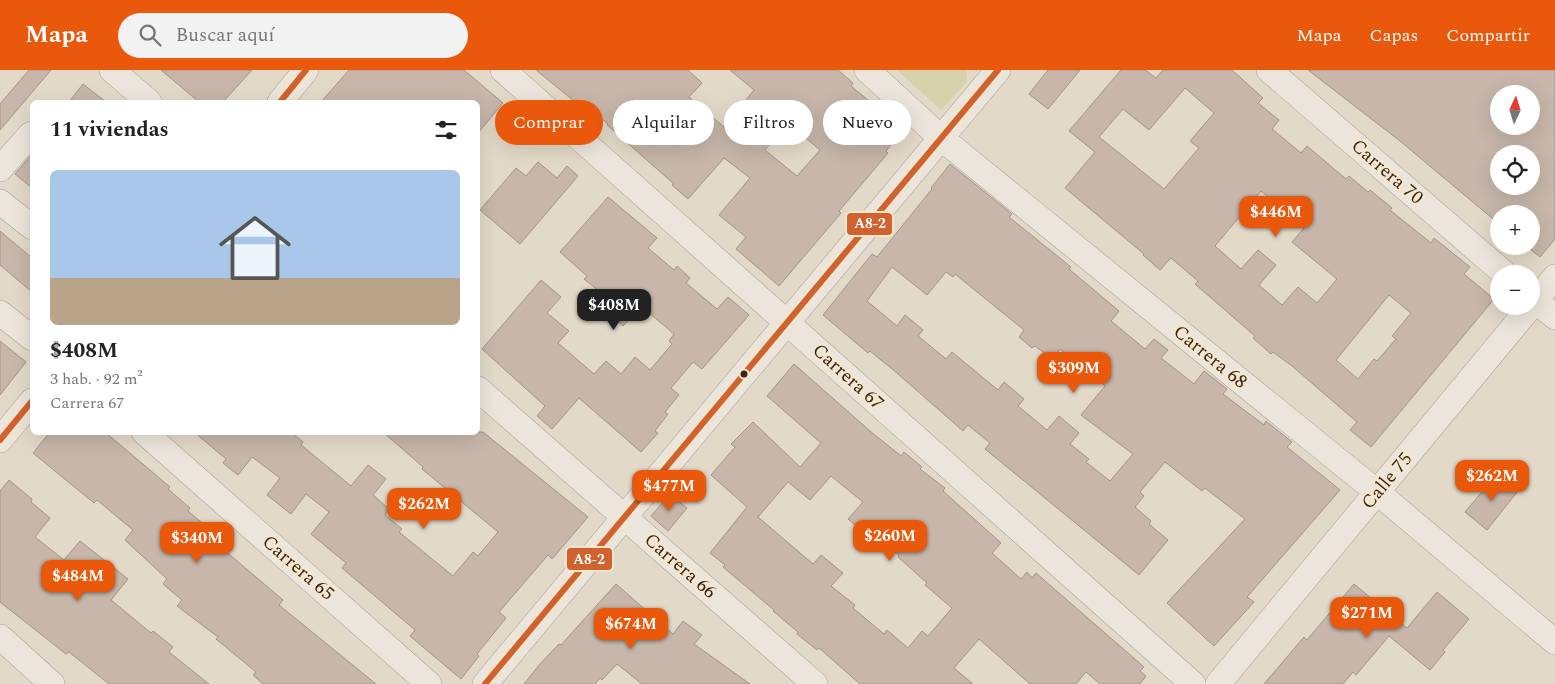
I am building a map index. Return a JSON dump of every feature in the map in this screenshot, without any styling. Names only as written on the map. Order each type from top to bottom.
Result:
[{"type":"street","points":[[112,70],[147,100]]},
{"type":"street","points":[[282,100],[306,70]]},
{"type":"street","name":"Carrera 67","points":[[503,70],[1193,684]]},
{"type":"street","name":"Carrera 68","points":[[867,70],[941,138],[1377,492],[1555,642]]},
{"type":"street","points":[[485,684],[998,70]]},
{"type":"street","name":"Carrera 70","points":[[1270,70],[1495,265]]},
{"type":"street","points":[[0,169],[30,136]]},
{"type":"street","points":[[0,202],[30,225]]},
{"type":"street","name":"Calle 75","points":[[1540,293],[1555,277]]},
{"type":"street","points":[[1540,304],[1555,317]]},
{"type":"street","points":[[0,313],[30,336]]},
{"type":"street","name":"Calle 75","points":[[1218,684],[1521,315]]},
{"type":"street","name":"Carrera 66","points":[[480,391],[816,684]]},
{"type":"street","points":[[0,440],[30,403]]},
{"type":"street","name":"Carrera 65","points":[[147,435],[429,684]]},
{"type":"street","points":[[0,637],[52,684]]},
{"type":"shaded area","points":[[897,70],[967,70],[967,82],[941,110]]},
{"type":"building","points":[[29,70],[51,70],[0,130],[0,104]]},
{"type":"building","points":[[161,70],[252,70],[225,100],[197,100]]},
{"type":"building","points":[[349,70],[464,70],[499,100],[495,100],[495,113],[480,131],[480,100],[323,100]]},
{"type":"building","points":[[536,70],[688,70],[702,83],[689,97],[692,100],[613,100],[613,130],[603,120],[603,100],[573,100]]},
{"type":"building","points":[[730,70],[838,70],[853,83],[851,86],[868,100],[823,100],[823,145],[891,145],[886,151],[888,153],[839,211],[841,213],[779,286],[736,249],[746,237],[719,215],[750,178],[724,158],[688,199],[672,185],[674,184],[630,145],[714,145],[714,118],[724,127],[724,145],[769,145],[765,150],[797,176],[820,150],[813,144],[813,100],[746,100],[754,90]]},
{"type":"building","points":[[1048,70],[1080,70],[1048,109],[1029,94]]},
{"type":"building","points":[[1121,70],[1145,70],[1156,78],[1163,70],[1232,70],[1263,98],[1258,103],[1279,120],[1272,129],[1301,153],[1307,146],[1346,179],[1349,176],[1368,192],[1370,190],[1392,208],[1390,210],[1431,243],[1434,238],[1470,267],[1464,274],[1490,296],[1490,304],[1371,447],[1350,430],[1357,422],[1292,366],[1273,352],[1271,354],[1253,338],[1255,336],[1195,284],[1198,281],[1171,258],[1160,270],[1144,254],[1065,188],[1095,152],[1069,131]],"holes":[[[1185,88],[1214,113],[1190,141],[1199,148],[1164,189],[1099,137],[1123,109],[1149,130]],[[1261,191],[1281,208],[1287,201],[1310,221],[1292,242],[1337,279],[1317,303],[1298,287],[1282,305],[1259,285],[1276,265],[1258,250],[1241,269],[1215,246]],[[1389,295],[1411,313],[1392,336],[1396,339],[1377,361],[1374,359],[1358,379],[1336,360]]]},
{"type":"building","points":[[1308,70],[1555,70],[1555,239],[1540,257],[1537,255],[1540,255],[1540,205],[1490,205],[1490,216],[1400,141]]},
{"type":"building","points":[[83,84],[103,100],[71,100]]},
{"type":"building","points":[[30,156],[30,186],[15,174]]},
{"type":"building","points":[[538,162],[557,178],[567,166],[578,176],[520,244],[480,210],[516,168],[526,176]]},
{"type":"building","points":[[950,164],[1012,214],[1009,217],[1071,267],[1069,269],[1119,311],[1111,321],[1145,349],[1154,339],[1168,350],[1161,358],[1194,384],[1204,371],[1227,389],[1223,394],[1264,425],[1266,421],[1292,442],[1287,447],[1340,490],[1247,597],[1254,602],[1214,646],[1167,603],[1245,519],[1205,488],[1202,491],[1165,462],[1140,492],[1144,496],[1135,507],[1151,521],[1149,524],[1168,540],[1139,575],[985,449],[990,443],[968,425],[963,431],[897,373],[870,351],[868,353],[823,315],[872,254],[877,257]],"holes":[[[892,267],[927,295],[946,272],[953,277],[955,274],[1024,330],[1019,337],[1032,348],[1035,346],[1052,359],[1060,349],[1105,386],[1081,415],[1133,454],[1110,481],[1086,462],[1089,459],[1070,444],[1079,433],[1059,416],[1047,430],[1018,406],[1024,399],[1004,382],[998,390],[952,352],[946,359],[918,336],[923,330],[905,315],[897,326],[867,301]]]},
{"type":"building","points":[[608,197],[657,238],[648,248],[674,270],[677,266],[690,278],[686,283],[717,309],[728,297],[749,315],[702,369],[693,362],[671,388],[679,395],[665,412],[668,414],[655,431],[658,433],[641,452],[579,398],[552,429],[537,416],[545,406],[482,349],[541,280],[561,297],[547,313],[569,331],[558,343],[594,374],[606,361],[621,374],[635,357],[650,370],[672,344],[669,341],[674,334],[641,306],[623,326],[604,310],[611,301],[584,279],[587,276],[560,252]]},
{"type":"building","points":[[0,231],[30,256],[30,290],[0,265]]},
{"type":"building","points":[[0,341],[26,362],[0,395]]},
{"type":"building","points":[[794,364],[870,431],[901,456],[904,452],[922,467],[920,469],[945,488],[943,491],[1001,543],[992,553],[1021,579],[1027,572],[1032,578],[1036,573],[1144,667],[1140,671],[1146,676],[1140,684],[1100,684],[1086,672],[1076,684],[1030,684],[979,639],[954,668],[973,684],[860,684],[819,648],[817,650],[797,634],[798,632],[723,567],[725,565],[710,553],[747,507],[711,475],[735,447],[731,444],[753,422],[800,467],[821,443],[767,396]],"holes":[[[831,476],[863,502],[848,519],[866,534],[868,531],[899,555],[898,557],[927,583],[925,585],[952,608],[928,636],[922,631],[908,648],[887,630],[884,634],[853,608],[855,605],[831,586],[843,573],[821,555],[813,564],[758,517],[788,482],[810,500]]]},
{"type":"building","points":[[480,432],[483,432],[588,517],[552,559],[548,555],[499,612],[506,618],[477,654],[479,656],[461,679],[410,636],[415,630],[342,568],[346,563],[311,534],[329,512],[306,494],[291,514],[267,495],[280,478],[252,457],[238,475],[223,463],[226,459],[198,435],[295,435],[303,442],[301,445],[351,486],[368,465],[386,479],[373,495],[389,509],[385,515],[402,529],[399,532],[453,576],[473,552],[478,556],[498,532],[422,469],[423,467],[386,435],[480,435]]},
{"type":"building","points":[[48,435],[109,435],[170,487],[168,489],[190,508],[188,511],[207,527],[203,532],[283,600],[279,605],[376,684],[263,684],[253,675],[256,672],[216,639],[218,637],[177,606],[182,600],[163,584],[167,579],[125,540],[133,530],[97,500],[94,503],[33,453]]},
{"type":"building","points":[[1497,474],[1518,491],[1487,530],[1465,512]]},
{"type":"building","points":[[9,480],[32,499],[31,502],[50,518],[35,537],[64,560],[80,541],[128,579],[111,600],[151,633],[153,631],[173,647],[169,652],[209,684],[109,684],[69,652],[66,654],[0,602],[0,491]]},
{"type":"building","points":[[670,494],[687,508],[668,531],[651,516]]},
{"type":"building","points":[[616,584],[673,634],[683,621],[702,635],[694,644],[750,684],[642,684],[617,664],[602,680],[600,678],[595,684],[524,684],[540,664],[559,644],[561,645]]},
{"type":"building","points":[[1354,584],[1407,628],[1437,592],[1469,619],[1443,650],[1445,652],[1430,670],[1389,636],[1356,675],[1353,672],[1343,684],[1264,684],[1304,637],[1307,640]]},
{"type":"transit line","name":"A8-2","points":[[282,100],[306,70]]},
{"type":"transit line","name":"A8-2","points":[[485,684],[998,70]]},
{"type":"transit line","name":"A8-2","points":[[0,440],[30,403]]}]
